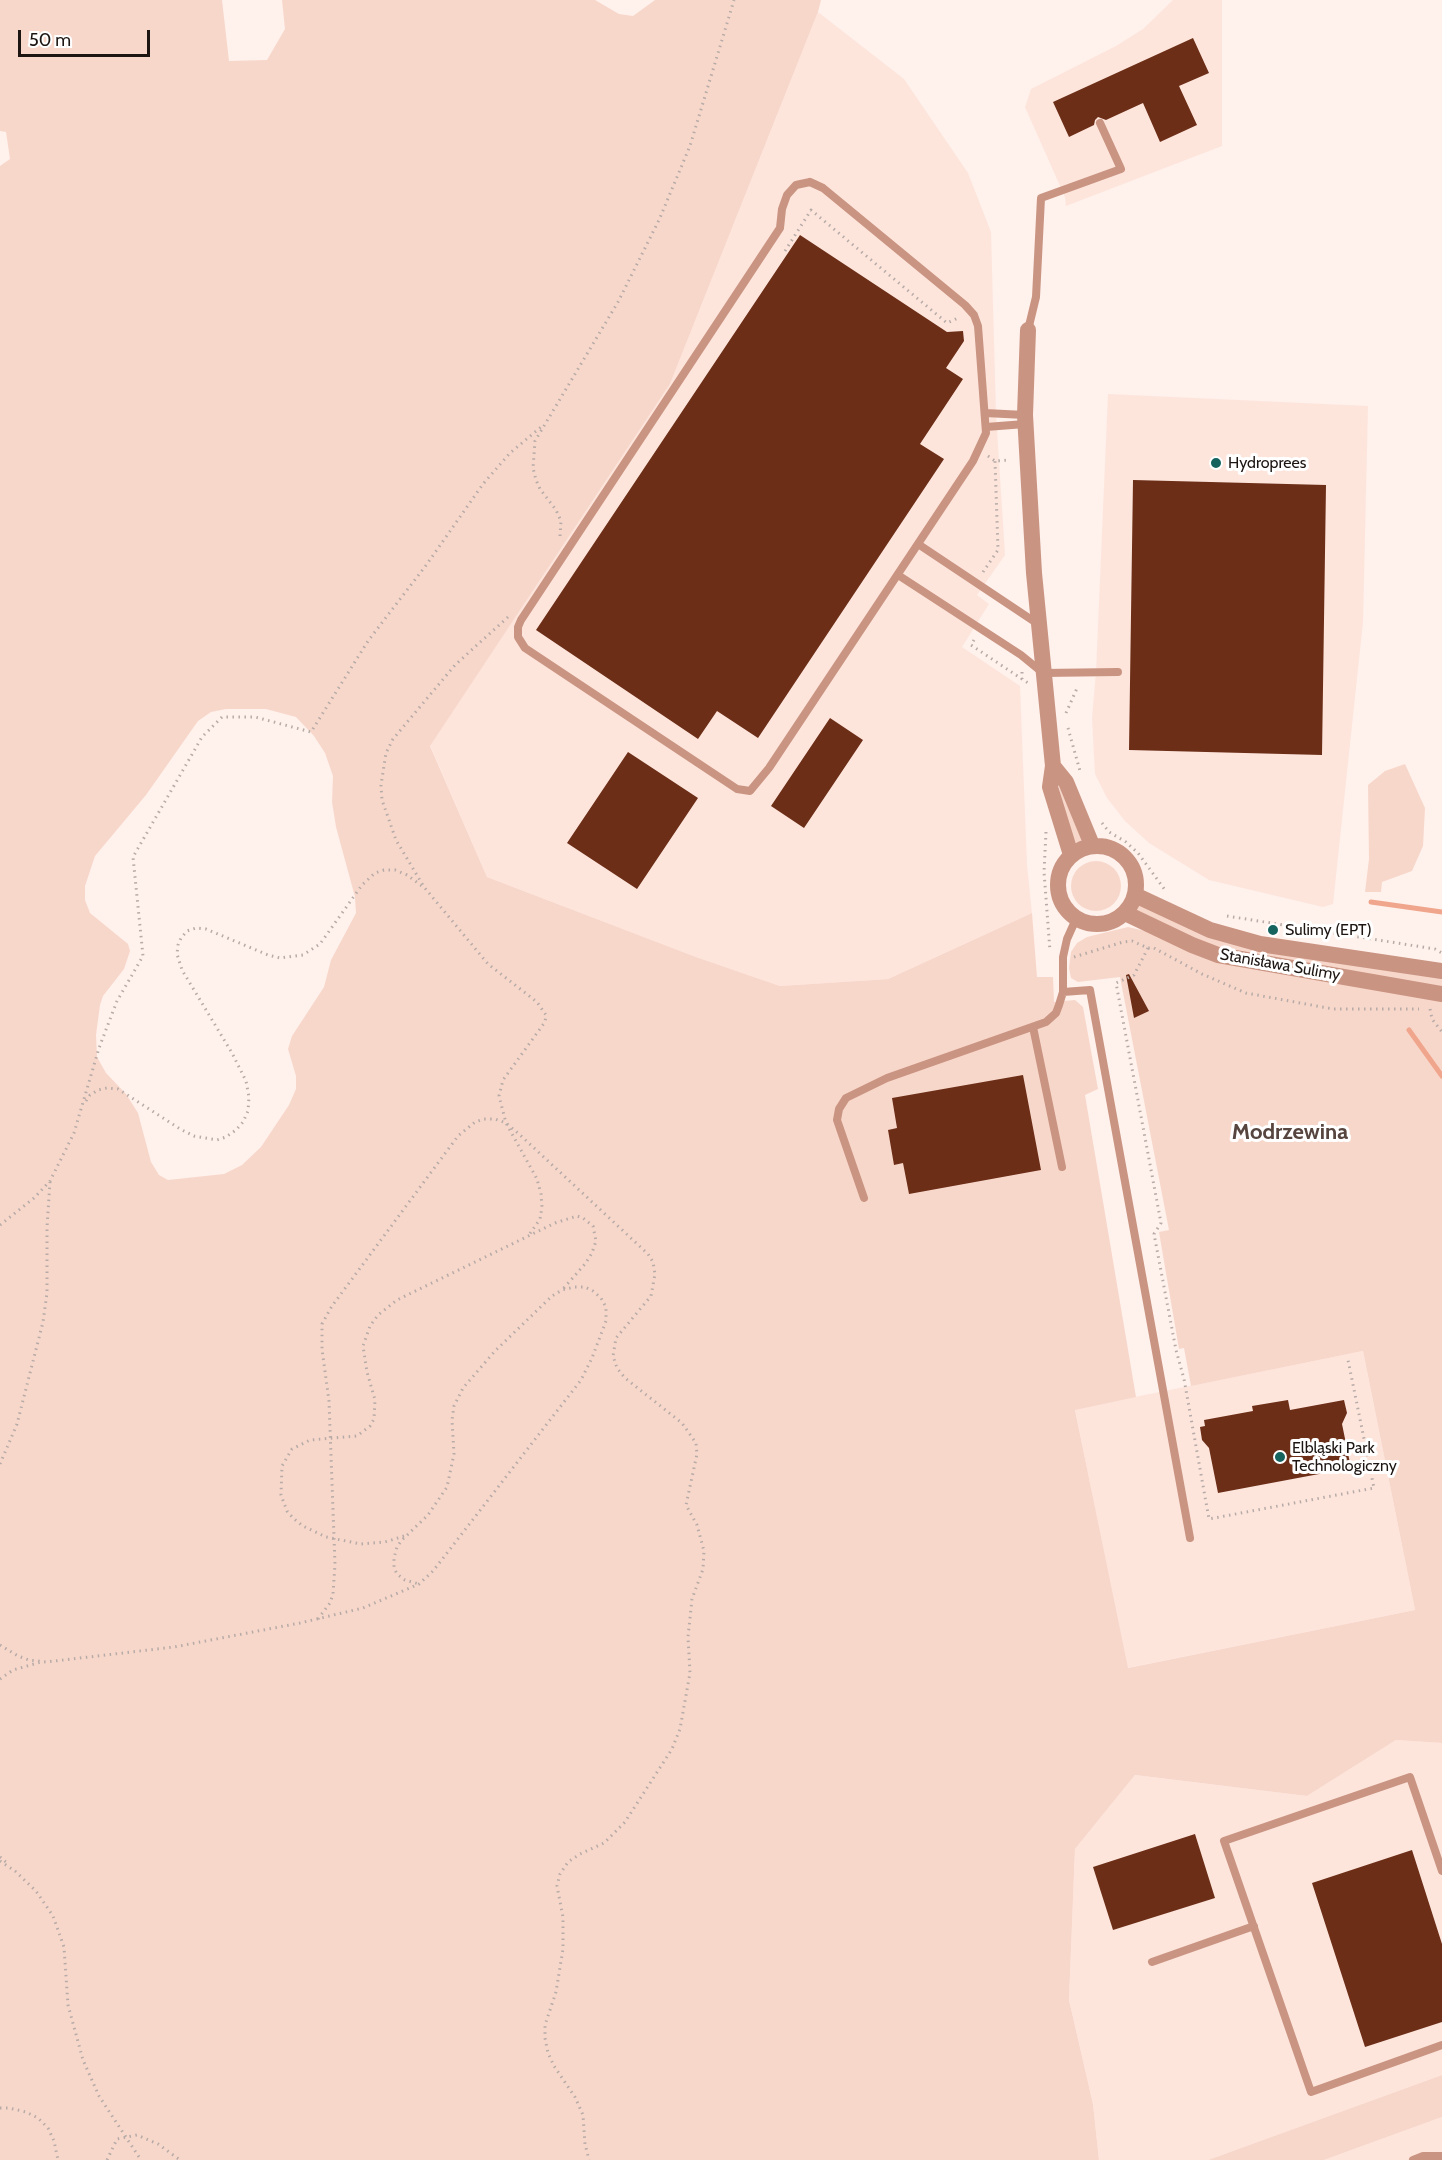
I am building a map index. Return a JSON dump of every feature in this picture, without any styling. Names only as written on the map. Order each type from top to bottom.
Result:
[{"type":"street","points":[[1028,330],[1025,419],[1034,573],[1053,766],[1050,787],[1071,855]]},
{"type":"street","points":[[1053,766],[1066,782],[1092,845]]},
{"type":"street","points":[[1092,845],[1117,850],[1134,870],[1137,882],[1135,895],[1125,913],[1102,924],[1089,924],[1076,919],[1065,909],[1059,896],[1057,881],[1062,867],[1071,855],[1081,848],[1092,845]]},
{"type":"street","name":"Stanisława Sulimy","points":[[1135,895],[1210,930],[1260,944],[1442,971]]},
{"type":"street","name":"Stanisława Sulimy","points":[[1125,913],[1218,955],[1442,994]]},
{"type":"lane","points":[[1028,330],[1036,297],[1041,198],[1121,169],[1100,123]]},
{"type":"lane","points":[[810,182],[823,188],[974,315],[978,326],[985,413],[986,433],[973,461],[769,768],[750,791],[737,789],[525,648],[518,637],[520,620],[780,228],[786,195],[796,185],[810,182]]},
{"type":"lane","points":[[985,413],[1025,419]]},
{"type":"lane","points":[[986,427],[1025,419]]},
{"type":"lane","points":[[918,544],[1040,625]]},
{"type":"lane","points":[[898,575],[1043,673],[1118,672]]},
{"type":"lane","points":[[864,1198],[837,1120],[839,1109],[846,1098],[887,1078],[1046,1022],[1056,1013],[1063,992],[1063,957],[1067,939],[1076,919]]},
{"type":"lane","points":[[1063,992],[1090,990],[1190,1538]]},
{"type":"lane","points":[[1033,1027],[1062,1167]]},
{"type":"lane","points":[[1442,1871],[1410,1777],[1224,1841],[1311,2092],[1442,2045]]},
{"type":"lane","points":[[1152,1962],[1254,1926]]},
{"type":"lane","points":[[1413,2160],[1423,2156],[1442,2156]]},
{"type":"path","points":[[560,538],[561,521],[556,510],[540,489],[533,468],[534,441],[618,302],[663,211],[690,146],[734,0]]},
{"type":"path","points":[[0,1224],[34,1198],[50,1181],[74,1133],[99,1048],[117,1001],[143,956],[133,857],[202,737],[222,717],[255,717],[311,732],[368,641],[427,564],[483,484],[510,453],[542,426]]},
{"type":"path","points":[[513,612],[455,665],[393,739],[386,753],[381,785],[388,821],[396,840],[424,887],[488,964],[537,1002],[546,1015],[544,1022],[503,1080],[500,1089],[501,1106],[506,1123],[537,1179],[541,1194],[540,1219],[529,1235]]},
{"type":"path","points":[[1065,714],[1078,686],[1078,672]]},
{"type":"path","points":[[1067,724],[1082,777]]},
{"type":"path","points":[[1096,816],[1109,832],[1138,853],[1169,894]]},
{"type":"path","points":[[83,1105],[90,1095],[98,1090],[118,1089],[194,1136],[217,1140],[226,1137],[243,1122],[248,1111],[249,1096],[246,1081],[182,970],[177,954],[181,938],[187,931],[196,928],[206,929],[268,955],[280,958],[303,955],[320,944],[362,885],[375,873],[395,870],[424,887]]},
{"type":"path","points":[[1220,915],[1435,949],[1442,953]]},
{"type":"path","points":[[1156,943],[1154,948],[1202,974],[1246,993],[1333,1009],[1436,1010]]},
{"type":"path","points":[[1148,948],[1134,975],[1116,983],[1161,1223],[1154,1233],[1176,1350],[1184,1379],[1209,1519],[1374,1488],[1348,1360]]},
{"type":"path","points":[[1430,1009],[1432,1019],[1442,1032]]},
{"type":"path","points":[[318,1619],[330,1603],[333,1594],[334,1539],[329,1401],[321,1336],[322,1324],[326,1315],[458,1136],[475,1122],[484,1119],[495,1119],[506,1123],[648,1254],[653,1262],[656,1274],[651,1296],[616,1338],[613,1356],[617,1368],[625,1378],[682,1423],[696,1443],[697,1454],[686,1505],[697,1525],[704,1551],[703,1569],[692,1599],[689,1616],[690,1673],[680,1729],[672,1749],[625,1822],[604,1843],[568,1862],[560,1874],[557,1886],[563,1917],[563,1949],[556,1992],[545,2025],[545,2038],[554,2066],[575,2097],[583,2115],[585,2144],[589,2160]]},
{"type":"path","points":[[0,1464],[17,1424],[44,1322],[50,1181]]},
{"type":"path","points":[[407,1535],[372,1544],[349,1543],[315,1532],[293,1518],[284,1504],[280,1485],[282,1466],[292,1449],[310,1440],[357,1436],[365,1432],[374,1419],[375,1400],[363,1346],[366,1335],[378,1315],[397,1300],[529,1235],[568,1217],[584,1218],[593,1226],[596,1241],[592,1253],[578,1274],[495,1351],[463,1388],[454,1406],[452,1420],[454,1454],[447,1487],[428,1515],[397,1547],[394,1558],[394,1568],[397,1574],[405,1580],[419,1584]]},
{"type":"path","points":[[0,1679],[13,1670],[46,1662],[174,1647],[318,1619],[363,1608],[419,1584],[433,1571],[581,1380],[592,1358],[606,1321],[606,1307],[601,1298],[585,1287],[561,1290]]},
{"type":"path","points":[[0,1645],[18,1656],[46,1662]]},
{"type":"path","points":[[0,1859],[36,1891],[53,1916],[64,1947],[68,2006],[83,2060],[99,2096],[141,2160]]},
{"type":"path","points":[[0,2108],[26,2112],[38,2118],[48,2128],[54,2141],[58,2160]]},
{"type":"path","points":[[106,2160],[117,2139],[137,2135],[158,2144],[180,2160]]},
{"type":"shaded area","points":[[0,0],[222,0],[229,61],[267,60],[285,29],[282,0],[595,0],[619,14],[633,16],[655,0],[821,0],[670,384],[430,746],[487,877],[696,957],[780,986],[888,979],[1032,913],[1037,977],[1053,977],[1054,1002],[1075,1000],[1083,1007],[1098,1089],[1085,1095],[1136,1397],[1075,1410],[1128,1668],[1415,1610],[1363,1351],[1191,1386],[1184,1348],[1179,1349],[1159,1232],[1169,1230],[1120,977],[1078,982],[1071,978],[1069,968],[1071,952],[1077,943],[1087,937],[1128,927],[1442,1000],[1442,1743],[1396,1740],[1307,1796],[1135,1775],[1075,1849],[1069,2000],[1093,2104],[1099,2160],[0,2160],[0,166],[10,159],[6,132],[0,131]],"holes":[[[226,709],[266,709],[296,717],[314,736],[325,753],[333,776],[332,802],[336,827],[355,897],[356,913],[331,960],[324,987],[292,1036],[288,1049],[296,1076],[296,1089],[289,1105],[261,1147],[242,1165],[224,1174],[168,1180],[159,1175],[151,1162],[138,1113],[126,1094],[106,1073],[97,1057],[96,1035],[100,1005],[103,996],[124,969],[130,951],[128,944],[90,913],[85,900],[85,886],[95,856],[146,795],[198,721],[211,712]]]},
{"type":"shaded area","points":[[1173,0],[1222,0],[1222,146],[1066,206],[1065,197],[1025,107],[1031,89],[1116,46],[1143,29]]},
{"type":"shaded area","points":[[818,12],[904,79],[968,173],[991,232],[996,414],[1005,555],[977,595],[989,604],[962,647],[1020,686],[1027,865],[1032,913],[888,979],[780,986],[696,957],[487,877],[430,745],[670,384]]},
{"type":"shaded area","points":[[1108,394],[1368,406],[1363,622],[1333,904],[1323,907],[1209,880],[1149,843],[1125,821],[1107,798],[1095,774],[1092,718]]},
{"type":"shaded area","points":[[1405,764],[1425,808],[1423,846],[1412,871],[1382,882],[1381,892],[1365,892],[1369,859],[1368,785],[1385,771]]},
{"type":"shaded area","points":[[1056,777],[1082,841],[1078,843],[1073,842]]},
{"type":"shaded area","points":[[1101,861],[1114,868],[1120,876],[1120,896],[1114,904],[1106,910],[1091,911],[1078,904],[1072,896],[1071,881],[1078,868],[1086,862]]},
{"type":"shaded area","points":[[1140,905],[1193,929],[1442,977],[1442,988],[1210,946],[1137,910]]},
{"type":"shaded area","name":"Elbląski Park Technologiczny","points":[[1363,1351],[1415,1610],[1127,1668],[1075,1409]]},
{"type":"shaded area","points":[[1396,1740],[1442,1743],[1442,2075],[1208,2160],[1099,2160],[1093,2104],[1069,2000],[1075,1849],[1135,1775],[1307,1796]]},
{"type":"shaded area","points":[[1442,2075],[1442,2117],[1324,2160],[1208,2160]]},
{"type":"shaded area","points":[[1442,2117],[1442,2160],[1324,2160]]},
{"type":"building","points":[[1193,38],[1209,73],[1179,86],[1197,125],[1160,142],[1143,103],[1106,120],[1098,117],[1094,125],[1069,137],[1053,102]]},
{"type":"building","points":[[800,235],[947,332],[963,331],[964,341],[946,368],[963,379],[920,444],[944,459],[758,738],[717,711],[698,739],[536,630]]},
{"type":"building","points":[[1133,480],[1326,485],[1322,755],[1129,750]]},
{"type":"building","points":[[830,718],[863,740],[804,828],[771,806]]},
{"type":"building","points":[[628,752],[698,798],[637,889],[567,843]]},
{"type":"building","points":[[1129,974],[1149,1011],[1134,1018],[1126,975]]},
{"type":"building","points":[[1023,1075],[1041,1170],[909,1194],[903,1163],[894,1165],[888,1130],[897,1128],[892,1098]]},
{"type":"building","name":"Elbląski Park Technologiczny","points":[[1288,1400],[1290,1410],[1344,1400],[1347,1413],[1342,1424],[1351,1468],[1218,1493],[1209,1448],[1202,1440],[1200,1427],[1205,1426],[1204,1420],[1253,1411],[1252,1406]]},
{"type":"building","points":[[1195,1834],[1215,1898],[1113,1930],[1093,1867]]},
{"type":"building","points":[[1412,1850],[1442,1944],[1442,2022],[1365,2047],[1312,1883]]},
{"type":"waterway","points":[[1371,902],[1442,912]]},
{"type":"waterway","points":[[1409,1030],[1442,1076]]},
{"type":"place","name":"Hydroprees","points":[[1216,463]]},
{"type":"place","name":"Sulimy (EPT)","points":[[1273,930]]},
{"type":"place","name":"Elbląski Park Technologiczny","points":[[1280,1457]]},
{"type":"district","name":"Modrzewina","points":[[1290,1133]]}]
